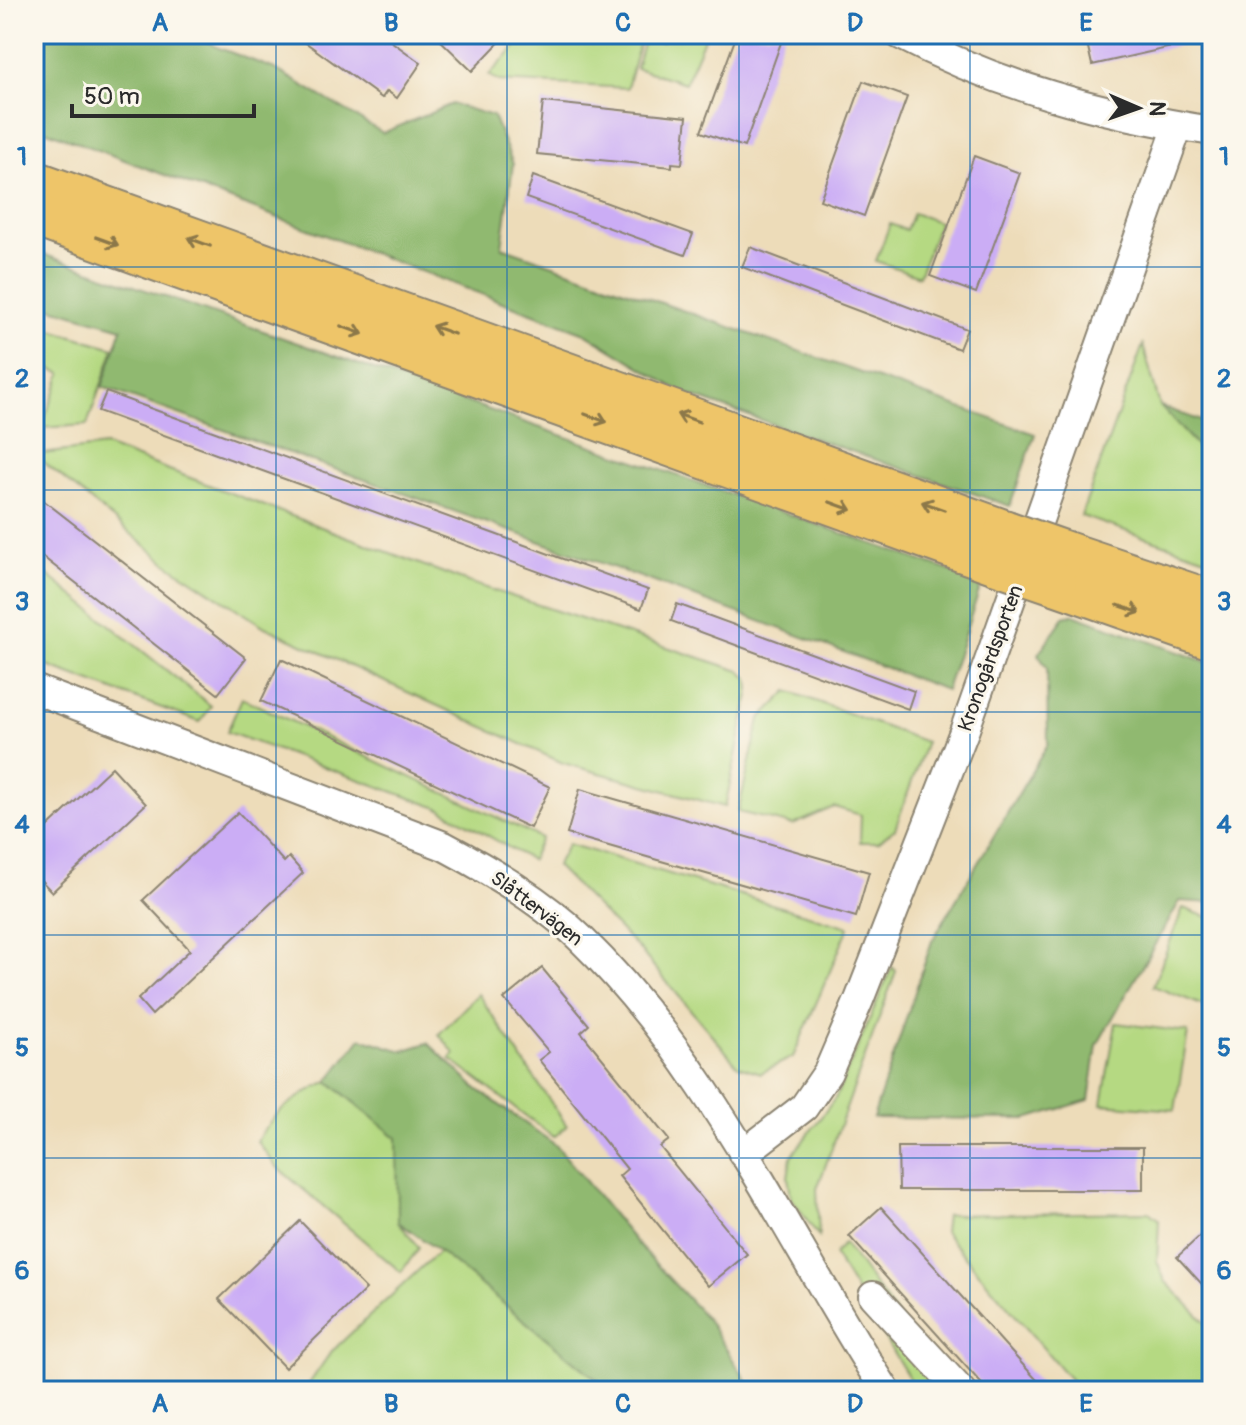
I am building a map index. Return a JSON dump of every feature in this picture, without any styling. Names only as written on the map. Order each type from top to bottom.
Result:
[{"type":"highway","points":[[34,182],[1060,568],[1212,638]]},
{"type":"highway","points":[[34,215],[1002,547]]},
{"type":"highway","points":[[1060,568],[1212,602]]},
{"type":"street","points":[[899,34],[1003,82],[1061,100],[1212,131]]},
{"type":"street","name":"Kronogårdsporten","points":[[743,1154],[804,1107],[828,1072],[885,940],[965,729],[1178,126]]},
{"type":"street","name":"Slåttervägen","points":[[34,689],[396,825],[444,846],[496,876],[579,936],[630,992],[678,1055],[743,1154],[878,1388]]},
{"type":"street","points":[[873,1296],[961,1391]]},
{"type":"green space","points":[[34,34],[196,34],[219,48],[275,69],[383,133],[452,104],[493,116],[513,164],[502,247],[1035,434],[1010,506],[683,393],[585,333],[34,126]]},
{"type":"green space","points":[[528,34],[642,34],[627,88],[499,81],[489,75]]},
{"type":"green space","points":[[668,34],[706,34],[685,83],[636,68],[645,37],[662,42]]},
{"type":"green space","points":[[913,213],[939,222],[919,276],[876,261],[890,224],[906,230]]},
{"type":"green space","points":[[34,251],[982,582],[946,690],[649,580],[102,387],[122,328],[34,303]]},
{"type":"green space","points":[[34,325],[114,348],[87,425],[41,428],[62,373],[34,362]]},
{"type":"green space","points":[[1143,345],[1160,406],[1212,462],[1212,560],[1081,516]]},
{"type":"green space","points":[[1160,406],[1212,425],[1212,462]]},
{"type":"green space","points":[[105,446],[465,581],[740,671],[749,679],[750,690],[725,807],[563,763],[265,627],[169,565],[35,455]]},
{"type":"green space","points":[[34,564],[211,706],[200,722],[34,661]]},
{"type":"green space","points":[[1073,614],[1212,664],[1212,903],[1180,901],[1097,1045],[1089,1100],[1027,1119],[873,1118],[932,941],[1048,744],[1047,668],[1038,654],[1064,617]]},
{"type":"green space","points":[[788,691],[926,742],[895,829],[878,842],[860,842],[861,815],[834,807],[793,825],[738,812],[760,719]]},
{"type":"green space","points":[[242,698],[541,838],[531,860],[441,809],[227,732]]},
{"type":"green space","points":[[568,844],[849,927],[793,1057],[761,1073],[738,1066],[639,949],[556,866]]},
{"type":"green space","points":[[1183,908],[1212,919],[1212,1009],[1153,986]]},
{"type":"green space","points":[[892,967],[896,971],[817,1189],[819,1237],[791,1197],[788,1177],[791,1157],[836,1097]]},
{"type":"green space","points":[[478,994],[567,1126],[554,1137],[450,1059],[455,1054],[439,1034]]},
{"type":"green space","points":[[1116,1023],[1188,1032],[1175,1110],[1102,1104]]},
{"type":"green space","points":[[361,1038],[402,1051],[428,1043],[477,1089],[557,1146],[637,1244],[707,1319],[753,1391],[611,1391],[439,1251],[398,1222],[397,1138],[328,1081]]},
{"type":"green space","points":[[328,1081],[398,1138],[398,1222],[419,1248],[401,1272],[276,1166],[257,1141],[271,1121],[288,1105]]},
{"type":"green space","points":[[1149,1212],[1159,1220],[1157,1261],[1165,1281],[1212,1329],[1212,1391],[1080,1391],[944,1232],[946,1215]]},
{"type":"green space","points":[[844,1243],[952,1391],[917,1391],[834,1255]]},
{"type":"green space","points":[[439,1251],[611,1391],[304,1391],[331,1352]]},
{"type":"building","points":[[294,34],[381,34],[421,63],[397,98],[387,91],[382,98]]},
{"type":"building","points":[[434,34],[507,34],[472,71]]},
{"type":"building","points":[[737,34],[784,34],[744,147],[701,132]]},
{"type":"building","points":[[1085,34],[1193,34],[1194,42],[1092,65]]},
{"type":"building","points":[[863,81],[907,97],[864,216],[820,200]]},
{"type":"building","points":[[543,102],[687,117],[682,164],[672,163],[672,167],[537,154]]},
{"type":"building","points":[[974,156],[1020,173],[976,293],[930,276]]},
{"type":"building","points":[[533,176],[693,234],[685,255],[526,198]]},
{"type":"building","points":[[750,247],[967,329],[959,349],[742,267]]},
{"type":"building","points":[[106,392],[648,590],[641,609],[98,411]]},
{"type":"building","points":[[34,493],[246,658],[218,694],[34,550]]},
{"type":"building","points":[[677,604],[914,691],[908,709],[671,621]]},
{"type":"building","points":[[281,659],[550,787],[530,828],[261,701]]},
{"type":"building","points":[[112,767],[146,804],[52,892],[34,873],[34,840]]},
{"type":"building","points":[[580,789],[869,872],[856,917],[567,834]]},
{"type":"building","points":[[238,812],[284,862],[289,857],[303,873],[152,1015],[138,999],[190,950],[143,900]]},
{"type":"building","points":[[542,968],[589,1025],[581,1032],[669,1140],[660,1147],[747,1254],[708,1286],[619,1176],[627,1169],[539,1060],[549,1052],[504,999]]},
{"type":"building","points":[[898,1147],[1143,1147],[1143,1190],[899,1190]]},
{"type":"building","points":[[881,1207],[1047,1391],[988,1391],[849,1236]]},
{"type":"building","points":[[300,1221],[366,1289],[285,1368],[219,1299]]},
{"type":"building","points":[[1212,1225],[1212,1295],[1177,1257]]}]
